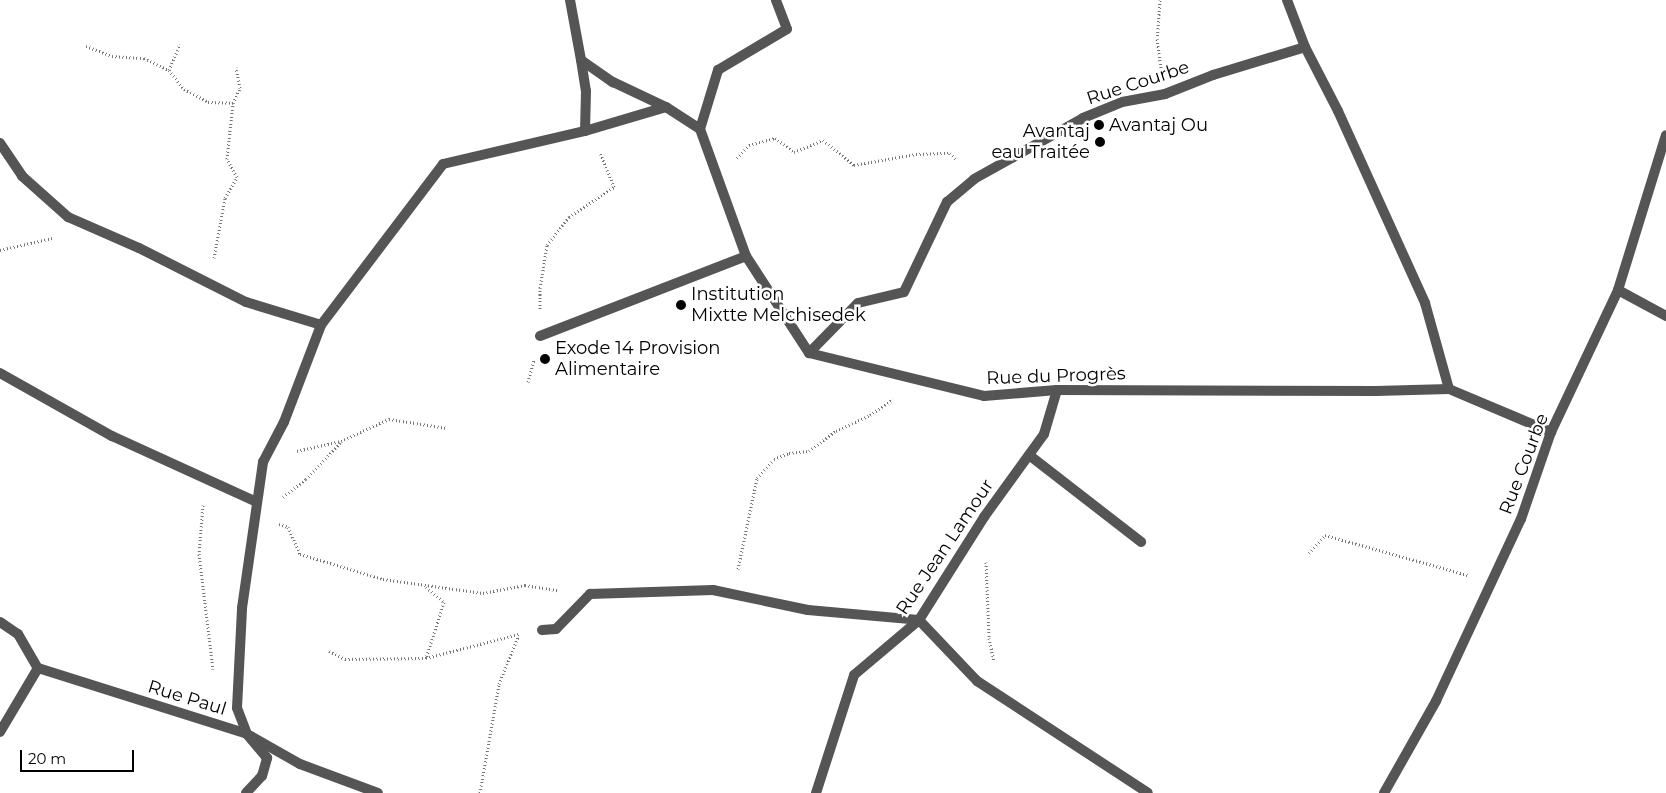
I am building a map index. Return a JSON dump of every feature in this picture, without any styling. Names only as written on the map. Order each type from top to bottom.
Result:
[{"type":"street","points":[[570,0],[586,91],[585,130]]},
{"type":"street","points":[[700,129],[718,70],[787,29],[776,0]]},
{"type":"street","points":[[1287,0],[1305,47],[1338,111],[1426,303],[1449,388]]},
{"type":"street","name":"Rue Courbe","points":[[810,353],[858,304],[904,292],[947,202],[974,179],[1083,118],[1122,102],[1166,94],[1213,76],[1305,47]]},
{"type":"street","points":[[581,60],[613,82],[666,107],[700,129],[746,256],[810,353]]},
{"type":"street","points":[[246,793],[262,776],[267,758],[247,734],[237,708],[242,608],[263,462],[284,422],[320,325],[444,164],[585,130],[666,107]]},
{"type":"street","name":"Rue Courbe","points":[[1384,793],[1436,701],[1521,519],[1551,432],[1618,290],[1666,136]]},
{"type":"street","points":[[0,143],[22,176],[68,217],[210,283],[246,302],[320,325]]},
{"type":"street","points":[[540,336],[746,256]]},
{"type":"street","points":[[1618,290],[1666,316]]},
{"type":"street","name":"Rue du Progrès","points":[[810,353],[933,386],[984,396],[1057,390],[1376,392],[1449,388],[1551,432]]},
{"type":"street","points":[[0,373],[112,436],[257,502]]},
{"type":"street","name":"Rue Jean Lamour","points":[[816,793],[854,674],[919,620],[984,517],[1044,434],[1057,390]]},
{"type":"street","points":[[1029,454],[1142,542]]},
{"type":"street","points":[[542,630],[556,629],[590,594],[713,590],[808,610],[919,620],[978,681],[1148,793]]},
{"type":"street","points":[[0,622],[18,634],[38,668],[0,732]]},
{"type":"street","name":"Rue Paul","points":[[38,668],[247,734],[300,764],[378,793]]},
{"type":"path","points":[[1160,0],[1157,39],[1166,94]]},
{"type":"path","points":[[169,70],[180,44]]},
{"type":"path","points":[[86,46],[112,56],[144,58],[169,70],[184,88],[208,102],[233,103]]},
{"type":"path","points":[[210,283],[225,198],[237,177],[227,159],[233,103],[240,88],[236,67]]},
{"type":"path","points":[[528,382],[540,336],[540,288],[548,245],[569,217],[614,187],[596,143],[607,124]]},
{"type":"path","points":[[718,176],[749,145],[775,138],[794,152],[823,140],[854,165],[916,154],[950,153],[974,179]]},
{"type":"path","points":[[733,594],[757,478],[774,459],[809,451],[896,397],[933,386]]},
{"type":"path","points":[[263,462],[274,452],[307,451],[341,442],[389,418],[446,428]]},
{"type":"path","points":[[255,514],[306,479],[341,442]]},
{"type":"path","points":[[207,479],[199,554],[211,666],[237,708]]},
{"type":"path","points":[[255,514],[288,527],[300,554],[383,579],[483,593],[525,585],[590,594]]},
{"type":"path","points":[[984,517],[989,638],[1001,697]]},
{"type":"path","points":[[1309,553],[1325,535],[1492,581]]},
{"type":"path","points":[[426,658],[444,602],[425,586],[429,586]]},
{"type":"path","points":[[329,651],[345,659],[426,658],[519,634],[542,630]]},
{"type":"path","points":[[480,793],[499,684],[519,634]]},
{"type":"place","name":"Avantaj Ou","points":[[1099,125]]},
{"type":"place","name":"Avantaj eau Traitée","points":[[1100,142]]},
{"type":"place","name":"Institution Mixtte Melchisedek","points":[[681,305]]},
{"type":"place","name":"Exode 14 Provision Alimentaire","points":[[545,359]]}]
